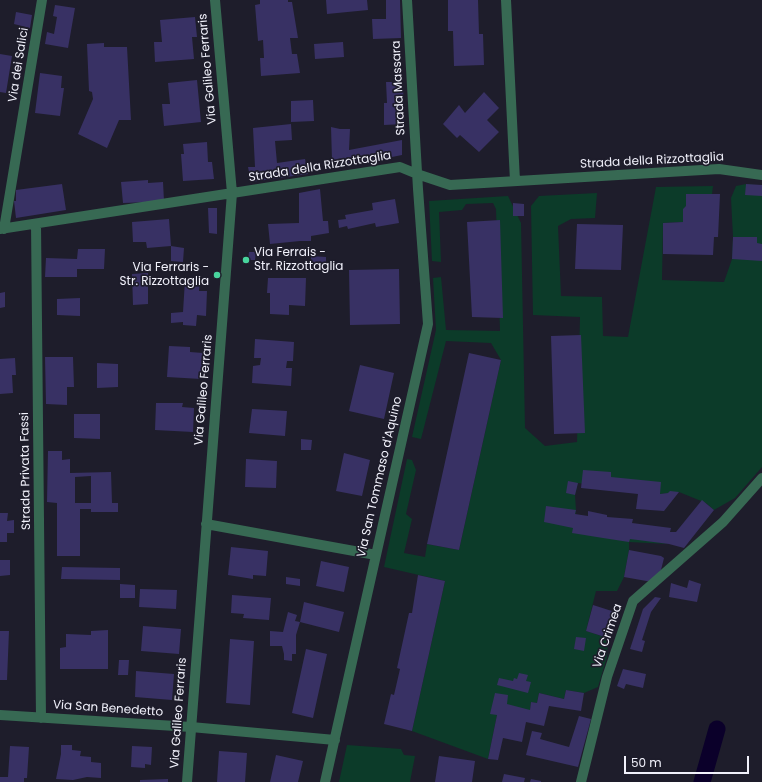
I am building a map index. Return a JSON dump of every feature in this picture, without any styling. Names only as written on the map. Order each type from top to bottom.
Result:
[{"type":"street","name":"Via dei Salici","points":[[2,229],[42,0]]},
{"type":"street","name":"Via Galileo Ferraris","points":[[187,782],[232,193],[215,0]]},
{"type":"street","name":"Strada Massara","points":[[407,0],[417,174]]},
{"type":"street","points":[[506,0],[515,181]]},
{"type":"street","name":"Strada della Rizzottaglia","points":[[2,229],[400,167],[450,185],[719,169],[762,175]]},
{"type":"street","name":"Via San Tommaso d'Aquino","points":[[325,782],[428,324],[417,174]]},
{"type":"street","name":"Strada Privata Fassi","points":[[36,224],[41,718]]},
{"type":"street","name":"Via Crimea","points":[[581,782],[607,676],[633,601],[723,522],[762,478]]},
{"type":"street","points":[[206,524],[376,555]]},
{"type":"street","name":"Via San Benedetto","points":[[0,715],[191,727],[335,740]]},
{"type":"green space","points":[[746,184],[762,186],[762,467],[735,498],[714,510],[706,503],[679,492],[660,494],[578,483],[575,495],[576,510],[574,528],[669,544],[629,542],[624,577],[617,591],[596,591],[586,631],[608,638],[607,657],[598,687],[584,693],[566,690],[564,699],[539,693],[537,703],[531,702],[530,710],[497,715],[488,759],[412,731],[445,581],[384,567],[407,459],[412,460],[416,470],[406,514],[412,519],[404,553],[425,557],[427,544],[459,550],[501,360],[491,343],[446,341],[421,439],[412,437],[436,330],[433,278],[441,277],[446,330],[500,331],[496,209],[493,203],[466,204],[462,210],[439,212],[441,262],[432,261],[429,201],[508,196],[521,223],[525,428],[545,446],[577,442],[580,317],[533,315],[531,206],[539,196],[597,193],[595,218],[571,219],[558,226],[561,296],[602,297],[603,336],[628,337],[656,187],[713,186],[711,203],[683,222],[663,223],[662,280],[724,282],[732,259],[733,237],[731,198],[736,186]]},
{"type":"green space","points":[[347,745],[401,749],[404,755],[415,756],[410,782],[339,782]]},
{"type":"building","points":[[260,0],[288,0],[288,2],[292,2],[298,38],[290,38],[292,54],[297,54],[300,73],[261,76],[260,58],[264,58],[263,40],[258,41],[255,5],[260,4]]},
{"type":"building","points":[[326,0],[367,0],[368,10],[327,14]]},
{"type":"building","points":[[386,0],[400,0],[401,38],[373,39],[372,19],[386,19]]},
{"type":"building","points":[[448,0],[478,0],[479,34],[483,34],[484,65],[454,66],[453,31],[448,31]]},
{"type":"building","points":[[55,5],[75,8],[68,48],[45,44],[47,32],[54,34],[57,17],[53,16]]},
{"type":"building","points":[[16,12],[32,15],[30,28],[14,24]]},
{"type":"building","points":[[195,17],[197,37],[192,37],[194,59],[155,62],[154,42],[162,42],[160,20]]},
{"type":"building","points":[[343,42],[344,57],[315,59],[314,44]]},
{"type":"building","points":[[104,43],[104,47],[127,47],[131,120],[119,120],[107,148],[78,134],[93,99],[92,92],[89,91],[87,44]]},
{"type":"building","points":[[0,54],[12,56],[6,93],[0,92]]},
{"type":"building","points":[[40,73],[62,76],[61,88],[64,88],[60,116],[35,113]]},
{"type":"building","points":[[197,80],[201,122],[164,126],[162,104],[170,104],[168,83]]},
{"type":"building","points":[[386,82],[403,82],[404,124],[384,125],[384,103],[387,103]]},
{"type":"building","points":[[484,92],[499,108],[487,120],[499,132],[479,152],[460,135],[457,138],[443,124],[459,105],[465,113]]},
{"type":"building","points":[[313,100],[314,121],[291,122],[291,101]]},
{"type":"building","points":[[291,124],[292,140],[275,141],[277,163],[305,159],[308,174],[251,182],[248,167],[255,167],[253,128]]},
{"type":"building","points":[[331,127],[350,129],[349,150],[402,140],[402,155],[337,168],[336,160],[332,160]]},
{"type":"building","points":[[207,142],[208,162],[212,162],[214,179],[183,181],[181,154],[184,154],[183,144]]},
{"type":"building","points":[[148,180],[148,183],[163,182],[164,201],[123,203],[121,182]]},
{"type":"building","points":[[62,184],[66,210],[16,218],[14,201],[16,201],[16,190]]},
{"type":"building","points":[[746,184],[762,185],[762,196],[745,195]]},
{"type":"building","points":[[320,189],[323,221],[328,221],[329,233],[311,236],[311,241],[270,244],[268,224],[299,223],[299,193]]},
{"type":"building","points":[[686,194],[720,194],[718,237],[714,237],[713,255],[663,254],[663,223],[683,222],[683,209],[686,206]]},
{"type":"building","points":[[395,199],[399,223],[376,227],[375,223],[348,229],[347,226],[339,228],[338,220],[346,219],[345,215],[373,210],[372,203]]},
{"type":"building","points":[[513,203],[524,204],[524,216],[513,216]]},
{"type":"building","points":[[208,208],[217,208],[217,234],[209,233]]},
{"type":"building","points":[[169,219],[171,246],[147,248],[146,242],[133,242],[132,222]]},
{"type":"building","points":[[500,220],[503,318],[472,317],[467,222]]},
{"type":"building","points":[[577,224],[623,225],[621,270],[575,269]]},
{"type":"building","points":[[733,237],[757,237],[757,243],[762,244],[762,261],[732,259]]},
{"type":"building","points":[[171,246],[184,248],[183,262],[171,261]]},
{"type":"building","points":[[78,249],[105,249],[104,269],[77,269],[77,277],[45,277],[46,258],[77,259]]},
{"type":"building","points":[[249,252],[256,252],[255,260],[248,260]]},
{"type":"building","points":[[311,256],[326,257],[326,264],[311,263]]},
{"type":"building","points":[[399,269],[400,324],[350,325],[349,270]]},
{"type":"building","points":[[148,273],[148,304],[133,305],[132,274]]},
{"type":"building","points":[[268,278],[306,278],[305,306],[289,305],[289,315],[270,314],[270,293],[267,293]]},
{"type":"building","points":[[185,280],[200,281],[199,291],[207,291],[206,316],[197,315],[196,326],[183,325],[183,322],[171,323],[171,313],[183,312]]},
{"type":"building","points":[[5,292],[5,307],[0,308],[0,293]]},
{"type":"building","points":[[80,298],[80,316],[57,315],[57,299]]},
{"type":"building","points":[[581,335],[585,433],[554,434],[551,336]]},
{"type":"building","points":[[255,339],[294,342],[293,361],[287,361],[286,368],[292,368],[291,386],[252,383],[253,366],[260,365],[261,358],[254,358]]},
{"type":"building","points":[[169,346],[190,347],[190,352],[203,353],[201,379],[167,377]]},
{"type":"building","points":[[469,353],[501,360],[459,550],[427,544]]},
{"type":"building","points":[[45,357],[73,357],[74,387],[67,387],[67,405],[46,404]]},
{"type":"building","points":[[15,358],[16,375],[12,375],[13,393],[0,394],[0,359]]},
{"type":"building","points":[[97,363],[118,364],[118,387],[97,388]]},
{"type":"building","points":[[360,365],[394,373],[384,419],[349,411]]},
{"type":"building","points":[[156,403],[183,403],[182,407],[194,408],[193,432],[155,430]]},
{"type":"building","points":[[252,409],[287,411],[285,436],[249,433]]},
{"type":"building","points":[[74,414],[100,414],[100,439],[74,438]]},
{"type":"building","points":[[301,439],[312,440],[311,450],[301,450]]},
{"type":"building","points":[[48,451],[62,451],[62,460],[70,459],[70,473],[111,472],[112,503],[118,503],[118,512],[91,512],[91,509],[80,509],[80,556],[57,556],[57,503],[47,502]],"holes":[[[91,476],[91,503],[75,503],[75,477]]]},
{"type":"building","points":[[344,453],[370,460],[362,496],[336,491]]},
{"type":"building","points":[[246,459],[277,461],[276,488],[245,487]]},
{"type":"building","points":[[583,470],[611,472],[611,477],[661,482],[660,494],[668,493],[670,491],[679,492],[664,511],[636,509],[638,494],[581,488]]},
{"type":"building","points":[[568,481],[578,483],[575,495],[566,493]]},
{"type":"building","points":[[702,500],[714,510],[684,548],[669,544],[630,539],[629,542],[572,533],[573,528],[544,522],[546,506],[576,510],[575,514],[588,516],[588,511],[607,515],[607,517],[633,519],[632,523],[671,528],[670,532],[676,532]]},
{"type":"building","points":[[0,513],[8,513],[7,521],[14,520],[14,533],[7,533],[7,542],[0,542]]},
{"type":"building","points":[[231,547],[268,551],[266,576],[253,575],[253,579],[228,575]]},
{"type":"building","points":[[629,550],[661,556],[664,558],[661,570],[652,582],[624,577]]},
{"type":"building","points":[[0,560],[10,560],[10,575],[0,576]]},
{"type":"building","points":[[321,561],[349,567],[344,592],[316,586]]},
{"type":"building","points":[[62,567],[120,568],[120,580],[61,579]]},
{"type":"building","points":[[418,575],[445,581],[412,731],[384,724],[391,694],[394,695],[400,669],[397,668],[409,613],[412,613]]},
{"type":"building","points":[[286,577],[300,579],[300,586],[286,584]]},
{"type":"building","points":[[689,580],[701,584],[697,602],[669,597],[671,583],[687,588]]},
{"type":"building","points":[[120,584],[135,585],[135,598],[120,598]]},
{"type":"building","points":[[140,589],[177,590],[176,609],[139,607]]},
{"type":"building","points":[[232,595],[271,598],[269,620],[243,618],[244,614],[231,613]]},
{"type":"building","points":[[655,597],[661,598],[651,612],[642,640],[645,641],[642,652],[630,649],[643,609]]},
{"type":"building","points":[[304,602],[344,612],[339,632],[300,622]]},
{"type":"building","points":[[593,605],[615,612],[608,638],[586,631]]},
{"type":"building","points":[[288,612],[297,615],[295,621],[300,622],[296,635],[296,654],[292,654],[292,661],[284,660],[282,646],[270,646],[270,631],[283,632]]},
{"type":"building","points":[[143,626],[181,629],[179,654],[141,651]]},
{"type":"building","points":[[108,630],[108,669],[60,669],[60,648],[66,647],[66,634],[91,635],[91,631]]},
{"type":"building","points":[[0,631],[9,631],[7,680],[0,680]]},
{"type":"building","points":[[576,637],[586,638],[584,651],[574,649]]},
{"type":"building","points":[[230,639],[254,641],[250,705],[226,703]]},
{"type":"building","points":[[306,649],[327,654],[313,718],[292,713]]},
{"type":"building","points":[[119,660],[129,660],[128,675],[118,675]]},
{"type":"building","points":[[623,669],[646,674],[643,688],[626,684],[624,689],[617,686]]},
{"type":"building","points":[[136,671],[174,674],[172,700],[135,697]]},
{"type":"building","points":[[519,673],[528,675],[526,681],[531,682],[528,693],[497,685],[499,678],[513,681],[514,678],[517,679]]},
{"type":"building","points":[[566,690],[584,693],[581,711],[549,706],[544,726],[526,722],[522,742],[503,738],[498,760],[488,759],[497,715],[490,714],[495,693],[508,695],[507,704],[530,710],[531,702],[537,703],[539,693],[564,699]]},
{"type":"building","points":[[579,716],[591,719],[578,767],[526,755],[532,731],[542,733],[540,739],[569,747]]},
{"type":"building","points":[[61,745],[72,745],[72,750],[81,751],[80,756],[91,757],[91,762],[101,763],[101,778],[87,777],[73,780],[56,779],[61,754]]},
{"type":"building","points":[[10,746],[29,747],[27,778],[24,778],[24,782],[0,782],[0,777],[8,777]]},
{"type":"building","points":[[132,746],[152,747],[151,765],[145,764],[145,768],[131,767]]},
{"type":"building","points":[[219,751],[247,753],[245,782],[217,782]]},
{"type":"building","points":[[276,755],[303,761],[298,782],[270,782]]},
{"type":"building","points":[[439,756],[475,761],[472,782],[435,782]]},
{"type":"building","points":[[504,774],[525,778],[524,782],[502,782]]},
{"type":"building","points":[[168,779],[168,782],[140,782],[140,780]]},
{"type":"building","points":[[531,779],[541,781],[541,782],[530,782]]},
{"type":"waterway","points":[[702,782],[717,729]]},
{"type":"place","name":"Via Ferrais - Str. Rizzottaglia","points":[[246,260]]},
{"type":"place","name":"Via Ferraris - Str. Rizzottaglia","points":[[217,275]]}]
